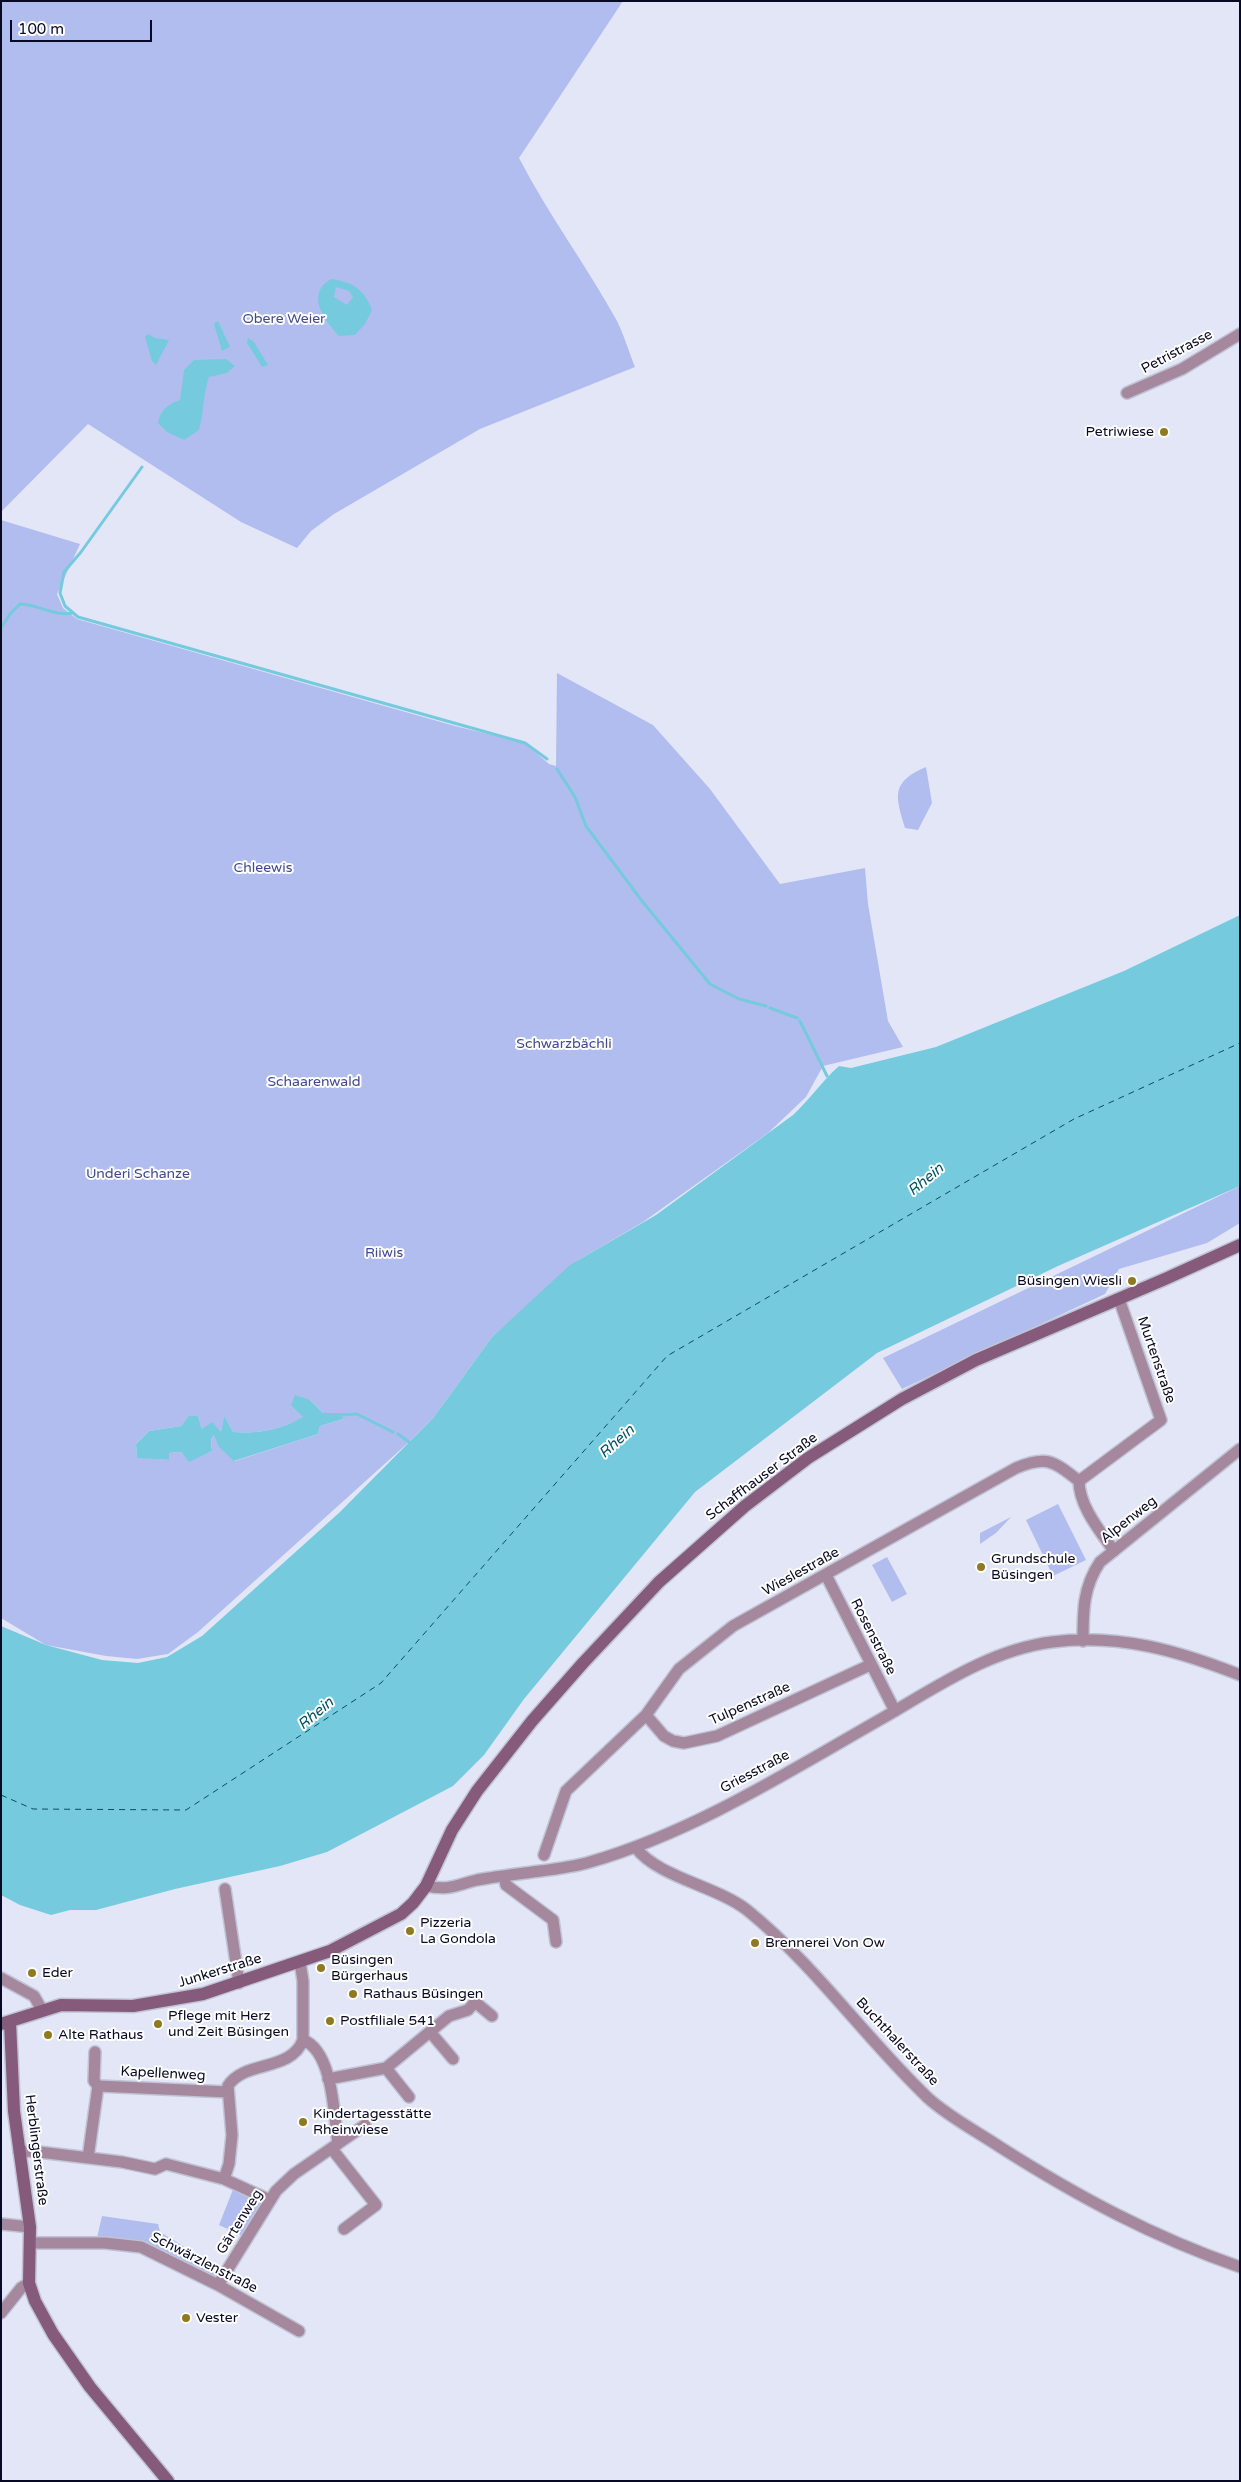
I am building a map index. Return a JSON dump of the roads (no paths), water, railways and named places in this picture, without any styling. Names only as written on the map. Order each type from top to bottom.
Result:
[{"type":"main road","name":"Schaffhauser Straße","points":[[426,1886],[460,1815],[511,1746],[624,1617],[658,1582],[714,1532],[808,1458],[902,1399],[976,1360],[1240,1245]]},
{"type":"main road","name":"Junkerstraße","points":[[6,2023],[42,2010],[68,2004],[103,2006],[152,2004],[202,1994],[239,1983],[330,1951],[385,1923],[413,1903],[426,1886]]},
{"type":"main road","name":"Herblingerstraße","points":[[6,2023],[14,2111],[30,2227],[30,2283],[35,2301],[52,2334],[90,2387],[168,2481]]},
{"type":"street","name":"Petristrasse","points":[[1126,393],[1182,369],[1240,334]]},
{"type":"street","name":"Murtenstraße","points":[[1079,1481],[1161,1420],[1119,1299]]},
{"type":"street","name":"Alpenweg","points":[[1083,1641],[1084,1604],[1091,1576],[1100,1562],[1240,1449]]},
{"type":"street","name":"Wieslestraße","points":[[544,1855],[566,1791],[646,1715],[680,1669],[733,1626],[1016,1468],[1037,1459],[1053,1464],[1079,1481]]},
{"type":"street","points":[[1079,1481],[1079,1492],[1097,1526],[1114,1551]]},
{"type":"street","name":"Rosenstraße","points":[[826,1575],[895,1711]]},
{"type":"street","name":"Griesstraße","points":[[426,1886],[447,1889],[504,1876],[588,1863],[636,1848],[682,1828],[780,1777],[987,1660],[1052,1642],[1122,1641],[1157,1647],[1196,1657],[1240,1675]]},
{"type":"street","name":"Tulpenstraße","points":[[646,1715],[664,1736],[673,1741],[684,1743],[717,1736],[870,1665]]},
{"type":"street","name":"Buchthalerstraße","points":[[636,1848],[650,1862],[730,1899],[746,1910],[826,1987],[901,2072],[930,2100],[953,2117],[1085,2200],[1131,2224],[1240,2267]]},
{"type":"street","points":[[504,1876],[506,1885],[553,1920],[556,1942]]},
{"type":"street","points":[[225,1889],[239,1983]]},
{"type":"street","points":[[224,2179],[229,2164],[232,2134],[228,2092],[233,2079],[294,2055],[304,2040],[302,2025],[303,1981],[300,1962]]},
{"type":"street","points":[[1,1978],[34,1996],[42,2010]]},
{"type":"street","points":[[328,2079],[386,2068],[431,2033],[449,2016],[468,2010],[475,2002],[492,2016]]},
{"type":"street","points":[[431,2033],[453,2059]]},
{"type":"street","points":[[304,2040],[313,2044],[323,2058],[328,2079],[335,2146],[376,2205],[344,2230]]},
{"type":"street","points":[[88,2158],[98,2086],[94,2081],[95,2052]]},
{"type":"street","points":[[386,2068],[409,2097]]},
{"type":"street","name":"Kapellenweg","points":[[98,2086],[228,2092]]},
{"type":"street","name":"Gärtenweg","points":[[218,2285],[270,2200],[294,2174],[365,2125]]},
{"type":"street","points":[[19,2152],[31,2151],[88,2158],[155,2169],[166,2164],[224,2179],[270,2200]]},
{"type":"street","points":[[1,2224],[30,2227]]},
{"type":"street","name":"Schwärzlenstraße","points":[[30,2243],[105,2243],[141,2247],[218,2285],[299,2331]]},
{"type":"street","points":[[1,2312],[21,2288],[30,2283]]},
{"type":"water","points":[[331,279],[346,282],[357,288],[369,303],[372,310],[365,324],[355,335],[339,336],[323,315],[318,299],[323,285]],"holes":[[[336,287],[349,291],[353,297],[347,305],[334,297]]]},
{"type":"water","points":[[218,321],[230,347],[222,351],[214,324]]},
{"type":"water","points":[[148,334],[155,338],[169,340],[156,365],[152,361],[145,337]]},
{"type":"water","points":[[248,338],[254,342],[268,365],[262,367],[247,343]]},
{"type":"water","points":[[226,359],[235,366],[227,373],[209,377],[199,430],[184,440],[167,432],[158,423],[159,418],[165,408],[180,400],[184,370],[194,360]]},
{"type":"water","name":"Rhein","points":[[1240,915],[1240,1186],[1058,1266],[877,1353],[695,1492],[524,1699],[484,1755],[453,1786],[327,1852],[280,1866],[175,1889],[96,1910],[70,1910],[51,1915],[20,1905],[1,1895],[1,1626],[46,1645],[102,1660],[138,1663],[167,1657],[202,1636],[340,1512],[434,1417],[492,1337],[570,1265],[656,1215],[793,1115],[839,1066],[851,1068],[936,1047],[1124,971]]},
{"type":"water","points":[[295,1395],[310,1400],[323,1413],[342,1413],[343,1419],[320,1426],[318,1434],[234,1461],[219,1447],[214,1435],[211,1439],[212,1451],[189,1462],[181,1452],[169,1453],[169,1460],[137,1458],[136,1444],[149,1431],[181,1426],[189,1416],[198,1416],[202,1429],[212,1422],[221,1432],[224,1416],[233,1432],[261,1432],[286,1425],[303,1417],[291,1405]]},
{"type":"waterway","points":[[142,467],[81,552],[64,572],[60,593],[65,606],[78,617],[525,743],[547,759]]},
{"type":"waterway","points":[[1,628],[10,614],[20,604],[53,612],[72,613]]},
{"type":"waterway","points":[[557,769],[575,797],[586,826],[642,901],[710,984],[739,999],[766,1006]]},
{"type":"waterway","points":[[770,1008],[797,1018]]},
{"type":"waterway","points":[[800,1021],[827,1076]]},
{"type":"waterway","points":[[342,1415],[357,1414],[393,1432]]},
{"type":"waterway","points":[[398,1434],[409,1442]]},
{"type":"place","name":"Petriwiese","points":[[1164,432]]},
{"type":"place","name":"Büsingen Wiesli","points":[[1132,1281]]},
{"type":"place","name":"Grundschule Büsingen","points":[[981,1567]]},
{"type":"place","name":"Pizzeria La Gondola","points":[[410,1931]]},
{"type":"place","name":"Brennerei Von Ow","points":[[755,1943]]},
{"type":"place","name":"Büsingen Bürgerhaus","points":[[321,1968]]},
{"type":"place","name":"Eder","points":[[32,1973]]},
{"type":"place","name":"Rathaus Büsingen","points":[[353,1994]]},
{"type":"place","name":"Postfiliale 541","points":[[330,2021]]},
{"type":"place","name":"Pflege mit Herz und Zeit Büsingen","points":[[158,2024]]},
{"type":"place","name":"Alte Rathaus","points":[[48,2035]]},
{"type":"place","name":"Kindertagesstätte Rheinwiese","points":[[303,2122]]},
{"type":"place","name":"Vester","points":[[186,2318]]},
{"type":"park label","name":"Obere Weier","points":[[284,319]]},
{"type":"park label","name":"Chleewis","points":[[263,868]]},
{"type":"park label","name":"Schwarzbächli","points":[[564,1044]]},
{"type":"park label","name":"Schaarenwald","points":[[314,1082]]},
{"type":"park label","name":"Underi Schanze","points":[[138,1174]]},
{"type":"park label","name":"Riiwis","points":[[384,1253]]}]
